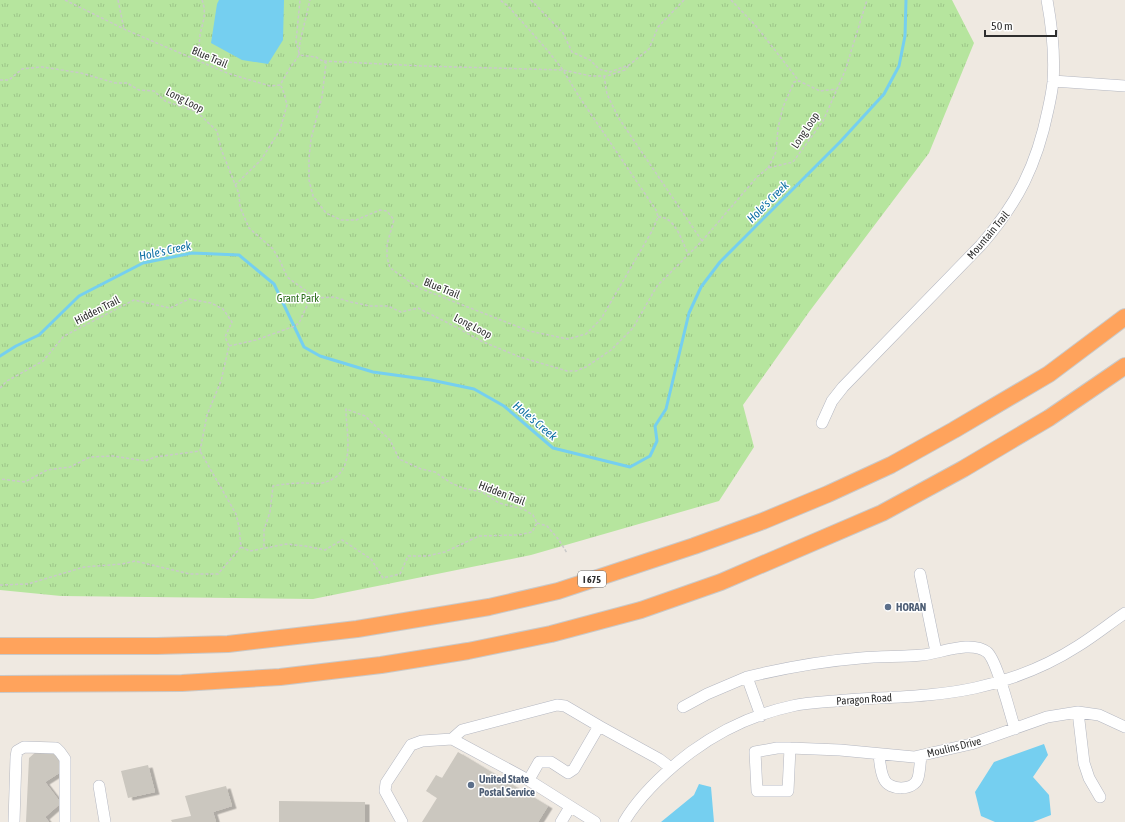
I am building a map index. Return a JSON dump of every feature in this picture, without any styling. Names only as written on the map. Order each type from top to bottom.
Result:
[{"type":"highway","name":"I 675","points":[[0,646],[149,646],[228,644],[358,629],[489,607],[558,590],[694,546],[763,521],[892,465],[1049,374],[1125,317]]},
{"type":"highway","points":[[0,684],[182,683],[280,677],[381,665],[468,650],[551,634],[641,610],[721,582],[882,513],[963,469],[1050,418],[1125,366]]},
{"type":"street","name":"Mountain Trail","points":[[822,423],[832,401],[848,382],[996,229],[1021,189],[1032,167],[1039,148],[1053,81],[1053,41],[1047,0]]},
{"type":"street","points":[[1053,81],[1125,86]]},
{"type":"street","points":[[920,574],[936,652]]},
{"type":"street","name":"Paragon Road","points":[[624,822],[648,791],[671,768],[707,741],[738,724],[793,706],[956,691],[1001,681],[1054,659],[1077,646],[1125,613]]},
{"type":"street","points":[[683,707],[707,694],[747,676],[786,667],[855,658],[922,654],[968,646],[980,647],[988,653],[1001,681],[1015,729]]},
{"type":"street","points":[[747,676],[761,716]]},
{"type":"street","points":[[452,739],[462,730],[557,705],[565,706],[659,759],[671,768]]},
{"type":"street","points":[[1078,712],[1084,763],[1100,797]]},
{"type":"street","name":"Moulins Drive","points":[[790,748],[788,791],[757,791],[756,752],[777,748],[790,748],[840,750],[914,757],[971,744],[1047,716],[1078,712],[1099,715],[1125,727]]},
{"type":"street","points":[[530,781],[531,776],[539,762],[551,762],[568,773],[574,769],[599,726]]},
{"type":"street","points":[[402,822],[385,792],[386,783],[411,745],[422,741],[452,739],[530,781],[587,820]]},
{"type":"street","points":[[14,822],[16,757],[17,751],[24,747],[56,748],[65,759],[65,822]]},
{"type":"street","points":[[880,754],[881,769],[884,781],[890,785],[898,787],[908,787],[914,784],[918,778],[921,756]]},
{"type":"street","points":[[98,786],[105,822]]},
{"type":"street","points":[[562,822],[570,807]]},
{"type":"path","name":"Blue Trail","points":[[65,0],[124,29],[199,62],[227,73],[270,86],[280,85]]},
{"type":"path","points":[[118,0],[124,29]]},
{"type":"path","points":[[199,62],[199,45],[205,18],[202,0]]},
{"type":"path","points":[[299,55],[296,42],[300,0]]},
{"type":"path","points":[[235,185],[261,160],[280,130],[287,105],[284,92],[280,85],[299,55],[300,42],[310,0]]},
{"type":"path","points":[[500,0],[508,6],[563,70],[578,95],[644,190],[656,210],[658,217],[663,216],[672,222],[688,254]]},
{"type":"path","points":[[531,0],[563,34],[572,52],[590,60],[599,69],[610,72],[629,65]]},
{"type":"path","points":[[299,55],[316,57],[322,61],[423,66],[563,70],[591,76],[604,76],[625,70],[649,49],[658,27],[684,0]]},
{"type":"path","points":[[731,0],[756,26],[799,81],[820,92],[837,89]]},
{"type":"path","name":"Long Loop","points":[[0,80],[9,80],[22,70],[42,67],[81,73],[115,83],[127,83],[139,90],[154,91],[165,101],[197,112],[217,131],[221,149],[239,194],[240,206],[249,228],[273,249],[287,277],[316,298],[334,297],[370,306],[388,306],[401,312],[418,308],[481,340],[520,357],[567,371],[576,371],[586,367],[611,350],[632,328],[657,286],[702,241],[757,177],[768,168],[792,162],[823,121],[845,71],[867,0]]},
{"type":"path","name":"Blue Trail","points":[[322,61],[326,63],[322,98],[309,158],[309,180],[313,196],[326,213],[341,220],[356,220],[380,210],[388,212],[394,220],[387,244],[387,257],[390,268],[419,288],[529,331],[568,339],[586,334],[601,319],[652,231],[658,217]]},
{"type":"path","points":[[604,76],[607,94],[618,118],[702,241]]},
{"type":"path","points":[[768,168],[776,152],[778,128],[783,107],[794,82],[799,81]]},
{"type":"path","points":[[228,346],[256,340],[295,326],[299,323],[312,295]]},
{"type":"path","name":"Hidden Trail","points":[[0,388],[7,381],[43,361],[64,336],[134,300],[170,308],[189,299],[211,303],[223,309],[232,322],[224,337],[228,346],[221,381],[207,415],[200,451]]},
{"type":"path","name":"Hidden Trail","points":[[264,548],[264,530],[270,512],[273,486],[323,483],[338,476],[347,460],[348,445],[346,409],[365,416],[390,440],[399,459],[421,469],[435,472],[451,483],[463,488],[482,492],[500,503],[523,509],[533,515],[537,523]]},
{"type":"path","points":[[0,479],[26,482],[47,470],[70,467],[90,457],[113,456],[145,461],[155,457],[200,451],[236,514],[241,547],[218,574],[190,574],[135,561],[122,564],[84,567],[28,584],[0,585]]},
{"type":"path","points":[[241,547],[250,551],[286,544],[325,550],[342,540],[371,559],[383,578],[400,574],[408,556],[427,556],[445,552],[479,536],[518,535],[532,532],[537,523],[547,526],[559,540],[567,553]]},
{"type":"green space","name":"Grant Park","points":[[0,0],[952,0],[974,43],[929,153],[809,312],[743,405],[754,447],[719,501],[531,555],[313,599],[61,596],[0,590]]},
{"type":"water","points":[[219,0],[284,0],[283,40],[268,64],[242,60],[211,43],[217,4]]},
{"type":"water","points":[[1044,744],[1048,755],[1033,777],[1049,795],[1051,815],[1033,822],[995,822],[981,816],[975,792],[994,762]]},
{"type":"water","points":[[699,784],[711,787],[714,822],[661,822],[694,795]]},
{"type":"building","points":[[37,751],[54,751],[64,770],[45,782],[61,803],[45,817],[49,822],[26,822],[29,758]]},
{"type":"building","name":"United State Postal Service","points":[[458,752],[548,806],[538,822],[422,822],[437,798],[426,791],[436,775],[442,778]]},
{"type":"building","points":[[148,765],[155,792],[128,798],[121,771]]},
{"type":"building","points":[[226,786],[232,806],[213,812],[216,822],[172,822],[171,820],[191,816],[185,796]]},
{"type":"building","points":[[279,801],[365,802],[365,822],[279,822]]},
{"type":"waterway","name":"Hole's Creek","points":[[0,356],[16,346],[39,335],[79,296],[143,263],[192,253],[239,255],[274,284],[304,347],[320,356],[373,372],[431,380],[474,389],[504,406],[553,448],[630,467],[650,456],[657,441],[655,426],[666,409],[689,313],[701,287],[720,262],[840,142],[884,94],[899,66],[905,36],[906,0]]},
{"type":"place","name":"HORAN","points":[[888,607]]},
{"type":"place","name":"United State Postal Service","points":[[471,785]]}]
